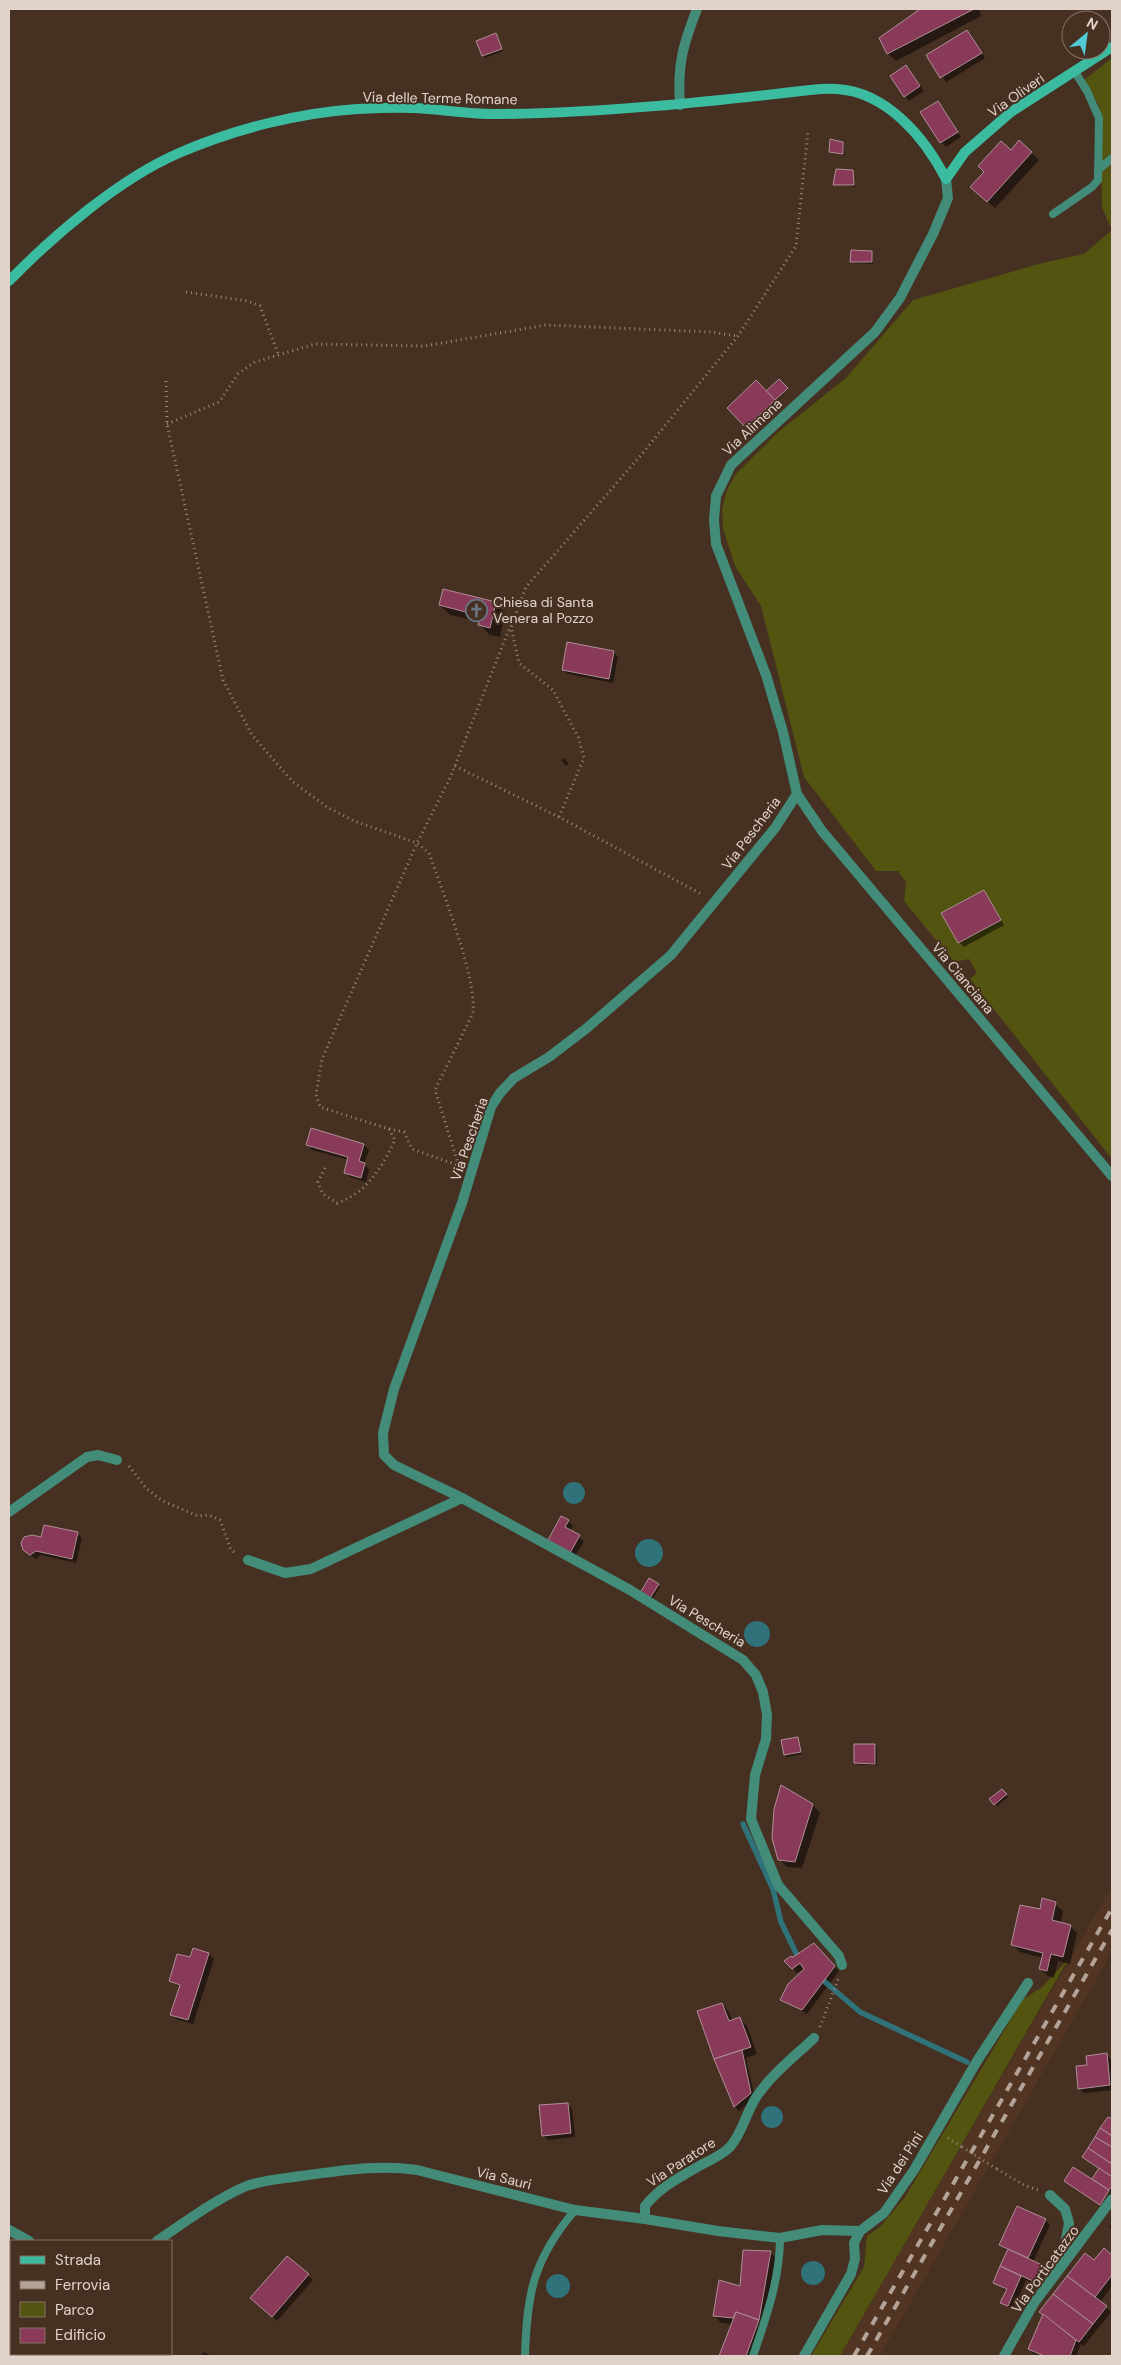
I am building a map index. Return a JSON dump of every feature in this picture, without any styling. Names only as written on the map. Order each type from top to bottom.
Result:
[{"type":"street","points":[[680,105],[678,75],[681,55],[697,9]]},
{"type":"street","name":"Via Oliveri","points":[[946,179],[965,152],[1011,112],[1112,47]]},
{"type":"street","name":"Via delle Terme Romane","points":[[9,281],[37,252],[132,180],[178,154],[226,136],[288,120],[356,109],[413,108],[496,114],[680,105],[838,88],[862,94],[886,107],[918,134],[935,158],[946,179]]},
{"type":"street","name":"Via Alimena","points":[[797,794],[783,732],[766,675],[716,544],[714,520],[716,496],[730,465],[875,332],[900,298],[925,252],[948,198],[946,179]]},
{"type":"street","name":"Via Pescheria","points":[[797,794],[775,828],[671,955],[587,1028],[549,1057],[514,1078],[500,1092],[491,1108],[472,1171],[394,1388],[383,1433],[384,1455],[394,1465],[462,1498],[630,1590],[744,1660],[752,1670],[763,1692],[767,1715],[766,1739],[755,1775],[751,1819],[778,1885],[838,1956],[842,1965]]},
{"type":"street","name":"Via Cianciana","points":[[797,794],[822,831],[1112,1176]]},
{"type":"street","points":[[9,1512],[87,1457],[98,1455],[118,1460]]},
{"type":"street","points":[[248,1560],[285,1573],[311,1569],[462,1498]]},
{"type":"street","name":"Via dei Pini","points":[[860,2231],[884,2213],[914,2170],[977,2061],[1028,1983]]},
{"type":"street","name":"Via Paratore","points":[[645,2219],[645,2206],[655,2193],[723,2153],[730,2146],[741,2131],[756,2097],[777,2072],[814,2038]]},
{"type":"street","name":"Via Sauri","points":[[158,2240],[218,2200],[246,2186],[271,2180],[369,2166],[392,2166],[417,2170],[575,2210],[718,2231],[780,2238],[822,2230],[860,2231]]},
{"type":"street","points":[[1050,2195],[1065,2209],[1069,2223],[1061,2270]]},
{"type":"street","name":"Via Porticatazzo","points":[[1004,2356],[1034,2303],[1061,2270],[1112,2199]]},
{"type":"street","points":[[9,2230],[27,2240]]},
{"type":"street","points":[[804,2356],[852,2274],[855,2259],[854,2243],[860,2231]]},
{"type":"lane","points":[[1054,214],[1098,180],[1099,118],[1087,91],[1075,72]]},
{"type":"lane","points":[[1098,170],[1112,158]]},
{"type":"lane","points":[[525,2356],[526,2315],[532,2283],[543,2258],[562,2225],[575,2210]]},
{"type":"lane","points":[[753,2356],[770,2308],[780,2255],[780,2238]]},
{"type":"path","points":[[472,1171],[412,1149],[404,1132],[320,1107],[316,1095],[322,1059],[417,842],[455,766],[526,587],[642,454],[738,336],[796,246],[808,131]]},
{"type":"path","points":[[186,292],[248,302],[260,306],[279,356]]},
{"type":"path","points":[[167,424],[219,402],[238,374],[256,362],[315,344],[425,346],[546,325],[710,332],[738,336]]},
{"type":"path","points":[[166,381],[167,424],[223,680],[252,736],[294,782],[327,807],[354,821],[417,842],[429,853],[468,972],[474,1002],[473,1014],[435,1090],[459,1166]]},
{"type":"path","points":[[511,627],[519,663],[553,690],[578,737],[584,758],[559,817]]},
{"type":"path","points":[[455,766],[559,817],[705,896],[717,899]]},
{"type":"path","points":[[325,1168],[318,1182],[324,1194],[337,1203],[354,1197],[383,1165],[395,1140],[390,1129]]},
{"type":"path","points":[[118,1460],[133,1468],[146,1488],[161,1500],[198,1516],[209,1515],[220,1520],[231,1550],[248,1560]]},
{"type":"path","points":[[814,2038],[822,2025],[842,1965]]},
{"type":"path","points":[[962,2147],[1024,2185]]},
{"type":"shaded area","points":[[1112,1886],[1112,1952],[880,2356],[840,2356]]},
{"type":"green space","points":[[1111,59],[1112,230],[1102,208],[1099,106],[1084,80]]},
{"type":"green space","points":[[1112,230],[1112,1159],[970,979],[977,973],[969,959],[954,962],[904,901],[906,882],[898,871],[876,871],[804,777],[761,606],[735,566],[723,529],[722,509],[727,490],[736,474],[777,433],[846,378],[913,300],[1042,263],[1084,254]]},
{"type":"green space","points":[[1069,1958],[840,2356],[811,2356],[864,2267],[867,2236],[880,2227],[905,2197],[1023,1999],[1041,1988]]},
{"type":"water","points":[[574,1482],[584,1489],[585,1493],[578,1503],[574,1504],[564,1497],[563,1493],[570,1483]]},
{"type":"water","points":[[649,1539],[659,1543],[663,1553],[659,1563],[649,1567],[639,1563],[635,1553],[639,1543]]},
{"type":"water","points":[[757,1621],[766,1625],[770,1634],[766,1643],[757,1647],[748,1643],[744,1634],[748,1625]]},
{"type":"water","points":[[772,2106],[780,2109],[783,2117],[780,2125],[772,2128],[764,2125],[761,2117],[764,2109]]},
{"type":"water","points":[[813,2261],[822,2264],[825,2273],[822,2282],[813,2285],[804,2282],[801,2273],[804,2264]]},
{"type":"water","points":[[558,2274],[567,2277],[570,2286],[567,2295],[558,2298],[549,2295],[546,2286],[549,2277]]},
{"type":"building","points":[[920,9],[974,9],[887,54],[879,38]]},
{"type":"building","points":[[967,30],[982,53],[940,78],[926,55]]},
{"type":"building","points":[[496,33],[502,49],[482,56],[476,41]]},
{"type":"building","points":[[906,65],[920,86],[904,97],[890,76]]},
{"type":"building","points":[[938,101],[958,132],[940,143],[920,112]]},
{"type":"building","points":[[830,139],[843,142],[843,154],[829,152]]},
{"type":"building","points":[[1019,140],[1032,152],[987,202],[970,187],[984,172],[978,166],[1001,141],[1011,150]]},
{"type":"building","points":[[836,169],[853,170],[854,185],[833,185]]},
{"type":"building","points":[[851,250],[872,251],[872,262],[850,262]]},
{"type":"building","points":[[779,379],[788,388],[775,400],[766,391]]},
{"type":"building","points":[[756,380],[775,400],[746,428],[727,408]]},
{"type":"building","name":"Chiesa di Santa Venera al Pozzo","points":[[443,589],[496,602],[490,628],[478,625],[481,616],[439,605]]},
{"type":"building","points":[[567,642],[614,651],[609,679],[562,670]]},
{"type":"building","points":[[984,890],[1001,920],[958,943],[941,913]]},
{"type":"building","points":[[311,1128],[364,1144],[359,1161],[365,1163],[361,1178],[344,1173],[348,1157],[306,1145]]},
{"type":"building","points":[[561,1516],[569,1520],[565,1527],[580,1535],[570,1553],[548,1540]]},
{"type":"building","points":[[44,1525],[78,1532],[72,1559],[36,1551],[30,1555],[23,1550],[21,1543],[24,1537],[32,1535],[41,1537]]},
{"type":"building","points":[[649,1578],[659,1584],[650,1598],[640,1593]]},
{"type":"building","points":[[798,1737],[801,1752],[784,1755],[781,1740]]},
{"type":"building","points":[[854,1744],[875,1744],[875,1764],[854,1763]]},
{"type":"building","points":[[781,1785],[813,1804],[795,1862],[778,1860],[772,1838],[774,1809]]},
{"type":"building","points":[[1002,1789],[1007,1794],[994,1805],[989,1799]]},
{"type":"building","points":[[1042,1898],[1056,1902],[1052,1920],[1071,1925],[1063,1957],[1051,1954],[1047,1971],[1039,1969],[1043,1953],[1011,1945],[1020,1905],[1040,1909]]},
{"type":"building","points":[[814,1943],[835,1966],[802,2010],[780,2000],[788,1984],[804,1969],[800,1963],[792,1969],[784,1961]]},
{"type":"building","points":[[193,1948],[209,1953],[188,2020],[170,2015],[180,1985],[169,1981],[177,1954],[190,1957]]},
{"type":"building","points":[[722,2003],[729,2021],[740,2017],[751,2047],[714,2059],[697,2011]]},
{"type":"building","points":[[742,2050],[751,2093],[734,2107],[714,2059]]},
{"type":"building","points":[[1107,2053],[1110,2085],[1078,2089],[1076,2066],[1087,2065],[1086,2056]]},
{"type":"building","points":[[568,2103],[571,2133],[542,2136],[539,2105]]},
{"type":"building","points":[[1108,2117],[1112,2119],[1112,2136],[1100,2128]]},
{"type":"building","points":[[1100,2128],[1112,2136],[1112,2147],[1095,2137]]},
{"type":"building","points":[[1095,2137],[1112,2147],[1112,2164],[1088,2148]]},
{"type":"building","points":[[1088,2148],[1112,2164],[1112,2177],[1082,2157]]},
{"type":"building","points":[[1073,2167],[1109,2190],[1100,2205],[1064,2181]]},
{"type":"building","points":[[1099,2168],[1112,2177],[1112,2186],[1109,2190],[1092,2179]]},
{"type":"building","points":[[1017,2206],[1046,2219],[1028,2258],[999,2245]]},
{"type":"building","points":[[1104,2248],[1112,2255],[1112,2275],[1095,2297],[1067,2276],[1085,2253],[1094,2260]]},
{"type":"building","points":[[1008,2249],[1042,2265],[1035,2282],[1000,2266]]},
{"type":"building","points":[[743,2250],[771,2251],[759,2320],[736,2312],[733,2318],[713,2316],[719,2280],[740,2286]]},
{"type":"building","points":[[287,2256],[309,2274],[272,2317],[250,2298]]},
{"type":"building","points":[[1000,2266],[1021,2276],[1008,2306],[1000,2303],[1007,2289],[993,2283]]},
{"type":"building","points":[[1067,2276],[1107,2306],[1093,2324],[1053,2294]]},
{"type":"building","points":[[1053,2294],[1093,2324],[1079,2342],[1039,2312]]},
{"type":"building","points":[[736,2312],[759,2320],[746,2356],[719,2356]]},
{"type":"building","points":[[1043,2314],[1076,2340],[1070,2356],[1044,2356],[1028,2349]]},
{"type":"waterway","points":[[743,1824],[773,1889],[781,1922],[797,1955]]},
{"type":"waterway","points":[[824,1981],[860,2012],[967,2062]]},
{"type":"railway","points":[[854,2356],[1112,1908]]},
{"type":"railway","points":[[867,2356],[1112,1930]]},
{"type":"place","name":"Chiesa di Santa Venera al Pozzo","points":[[477,610]]}]
